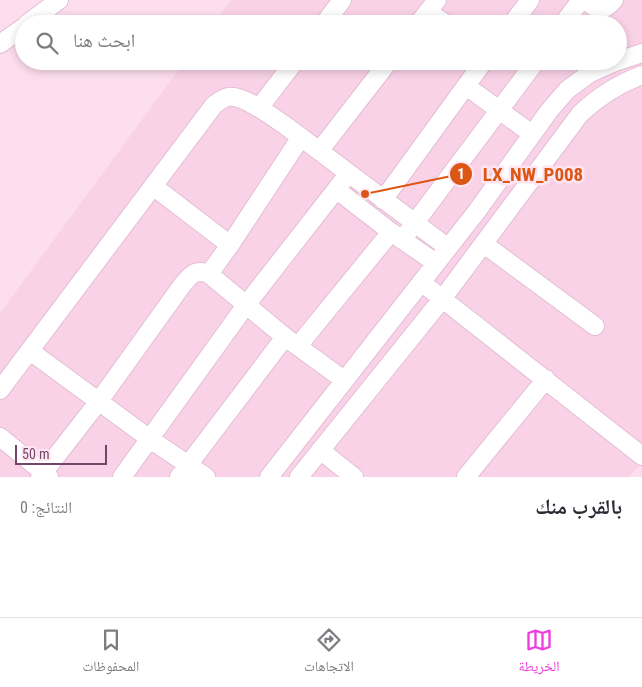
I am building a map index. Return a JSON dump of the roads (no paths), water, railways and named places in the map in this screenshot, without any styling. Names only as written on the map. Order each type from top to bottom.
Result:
[{"type":"street","points":[[40,15],[59,0]]},
{"type":"street","points":[[331,15],[342,0]]},
{"type":"street","points":[[519,15],[530,0]]},
{"type":"street","points":[[570,15],[581,0]]},
{"type":"street","points":[[585,0],[601,10],[605,9],[614,0]]},
{"type":"street","points":[[0,44],[15,33]]},
{"type":"street","points":[[627,58],[642,53]]},
{"type":"street","points":[[259,108],[288,70]]},
{"type":"street","points":[[320,150],[382,70]]},
{"type":"street","points":[[383,200],[478,70]]},
{"type":"street","points":[[184,471],[292,342],[396,236],[414,224],[529,70]]},
{"type":"street","points":[[269,477],[477,211],[549,111],[567,90],[597,70]]},
{"type":"street","points":[[299,477],[443,298],[580,114],[598,98],[621,83],[642,75]]},
{"type":"street","points":[[466,86],[532,134]]},
{"type":"street","points":[[0,390],[214,105],[229,97],[236,97],[259,108],[320,150],[414,224],[448,247]]},
{"type":"street","points":[[208,274],[230,245],[301,137]]},
{"type":"street","points":[[122,477],[246,305],[349,173]]},
{"type":"street","points":[[153,186],[230,245]]},
{"type":"street","points":[[337,190],[396,236],[436,263]]},
{"type":"street","points":[[484,244],[595,326]]},
{"type":"street","points":[[0,437],[44,476],[183,284],[200,271],[208,274],[292,342],[344,380]]},
{"type":"street","points":[[421,282],[642,456]]},
{"type":"street","points":[[30,351],[150,439],[184,471],[206,477]]},
{"type":"street","points":[[466,477],[546,379]]},
{"type":"street","points":[[320,450],[354,477]]},
{"type":"place","name":"LX_NW_P008","points":[[365,194]]}]
